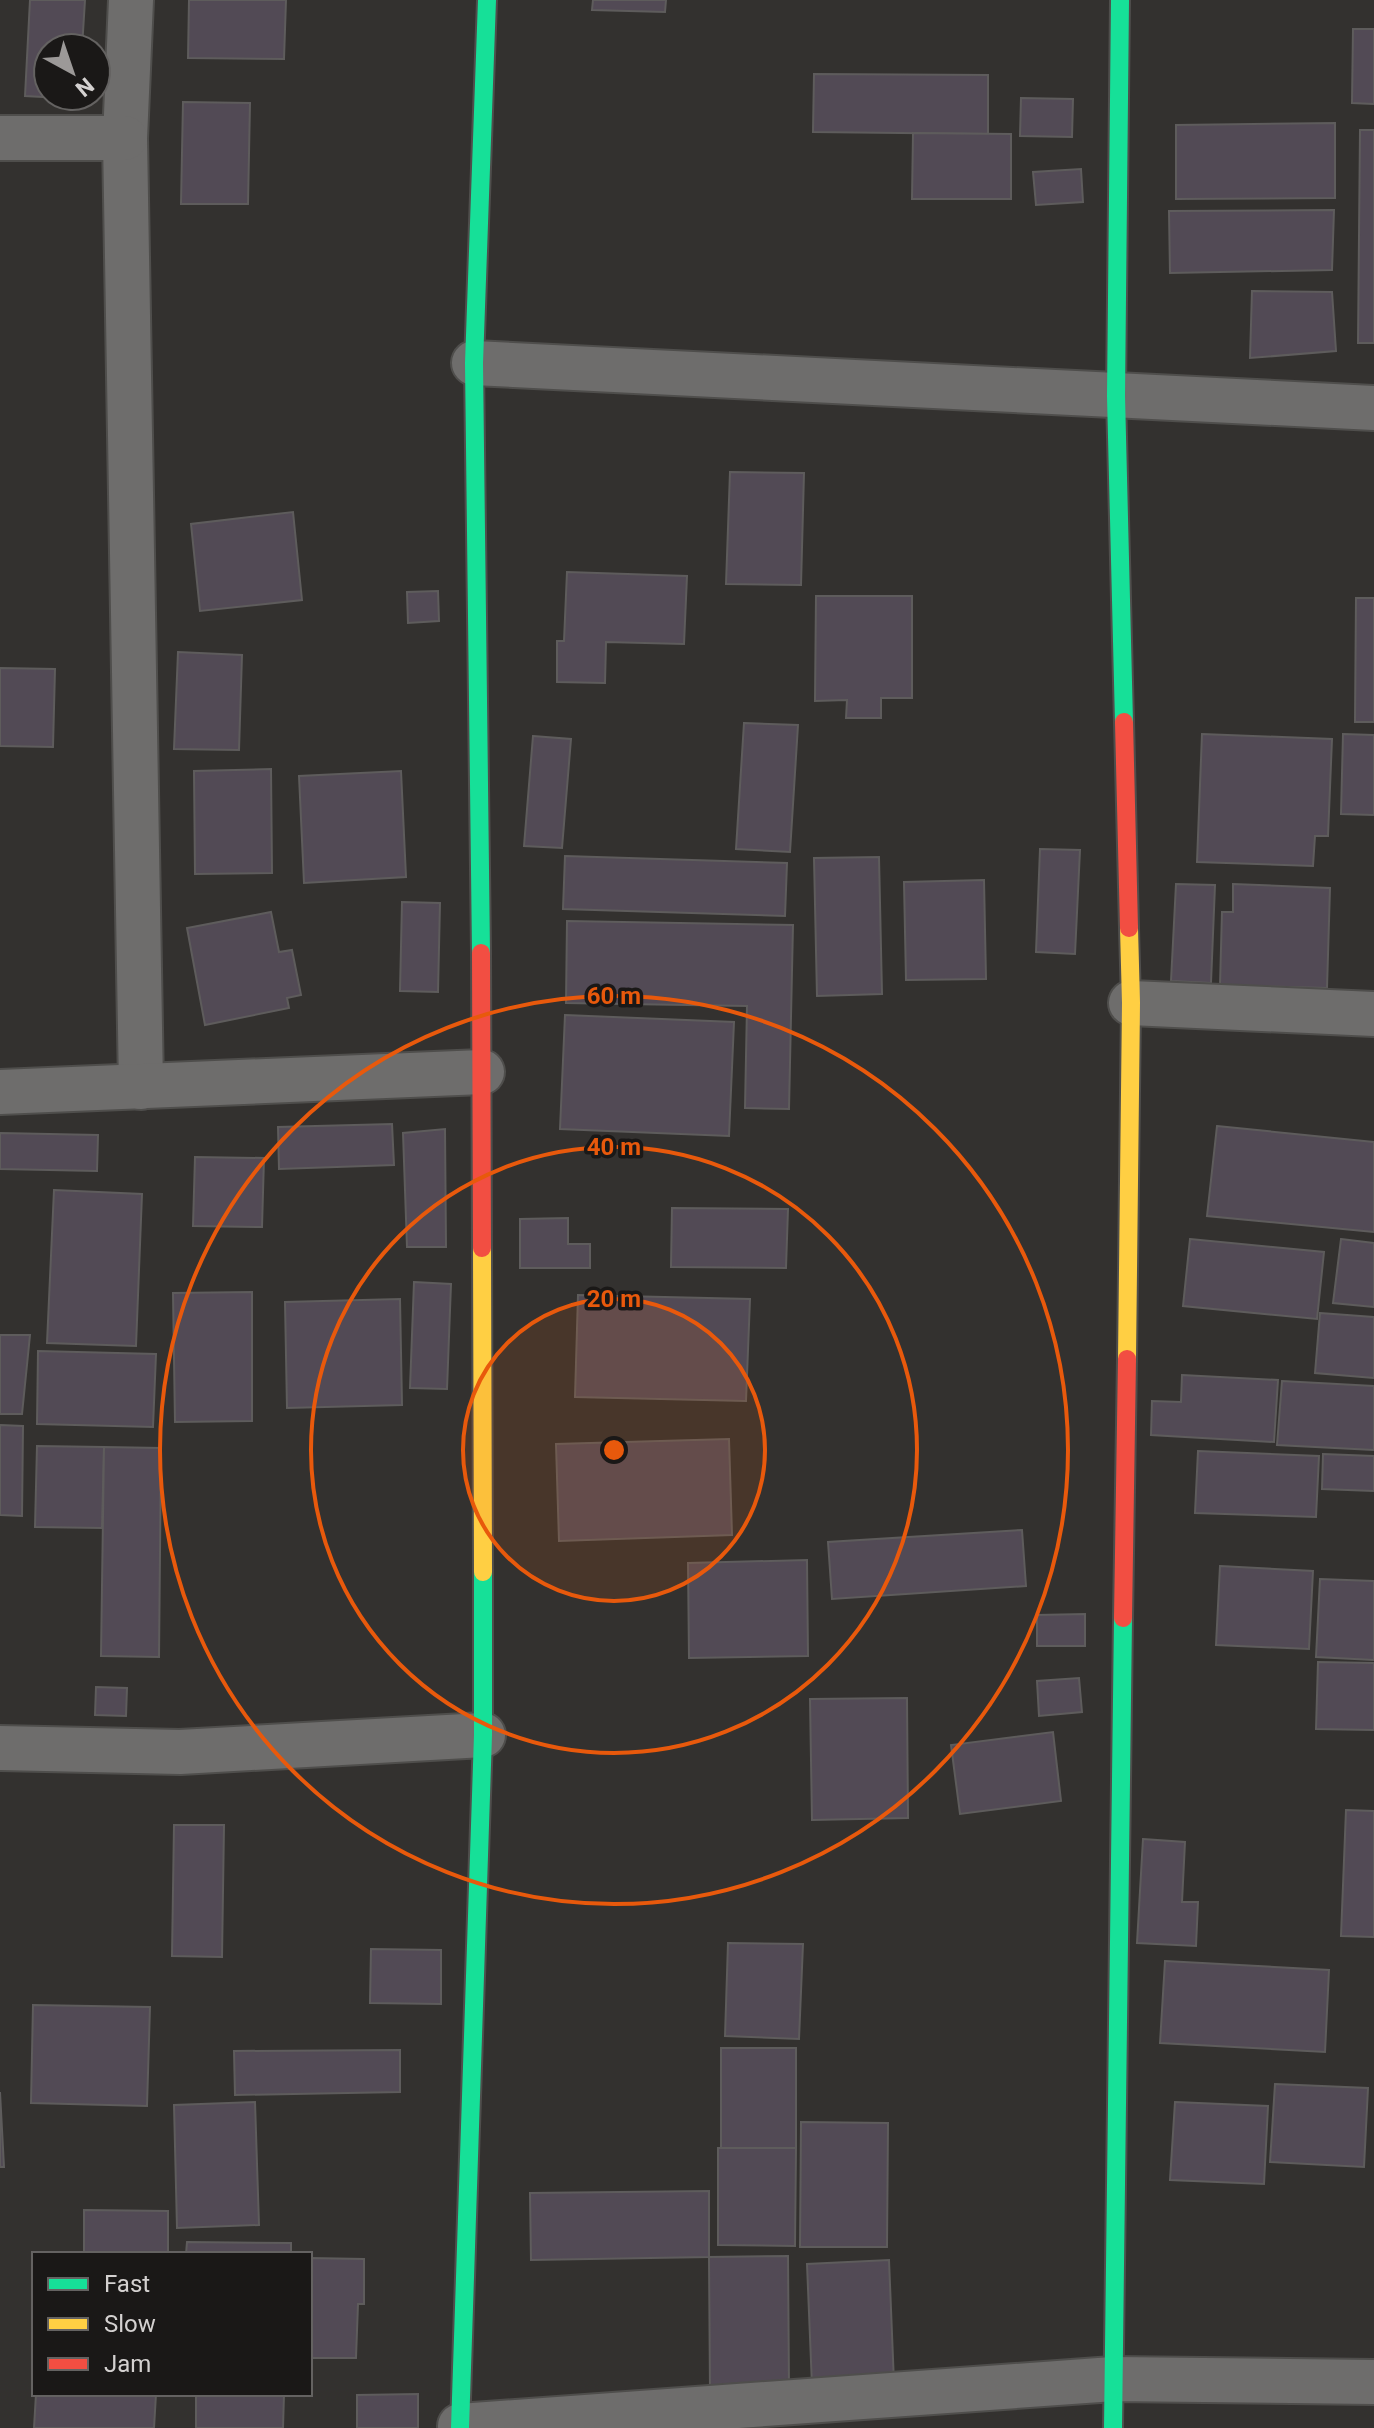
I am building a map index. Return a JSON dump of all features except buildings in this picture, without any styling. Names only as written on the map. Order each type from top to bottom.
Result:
[{"type":"street","points":[[131,0],[125,138],[141,1087]]},
{"type":"street","points":[[487,0],[474,363],[482,1072],[483,1735],[460,2427],[1113,2379],[1374,2382]]},
{"type":"street","points":[[1113,2428],[1131,1003],[1116,396],[1120,0]]},
{"type":"street","points":[[0,138],[125,138]]},
{"type":"street","points":[[474,363],[1374,408]]},
{"type":"street","points":[[1131,1003],[1374,1014]]},
{"type":"street","points":[[0,1092],[482,1072]]},
{"type":"street","points":[[0,1748],[180,1752],[483,1735]]},
{"type":"traffic: fast","points":[[481,953],[474,363],[487,0]]},
{"type":"traffic: fast","points":[[1120,0],[1116,396],[1124,722]]},
{"type":"traffic: fast","points":[[460,2428],[483,1735],[483,1572]]},
{"type":"traffic: fast","points":[[1113,2428],[1123,1618]]},
{"type":"traffic: slow","points":[[1127,1359],[1129,928]]},
{"type":"traffic: slow","points":[[482,1248],[483,1572]]},
{"type":"traffic: jam","points":[[1124,722],[1129,928]]},
{"type":"traffic: jam","points":[[481,953],[482,1248]]},
{"type":"traffic: jam","points":[[1123,1618],[1127,1359]]}]
